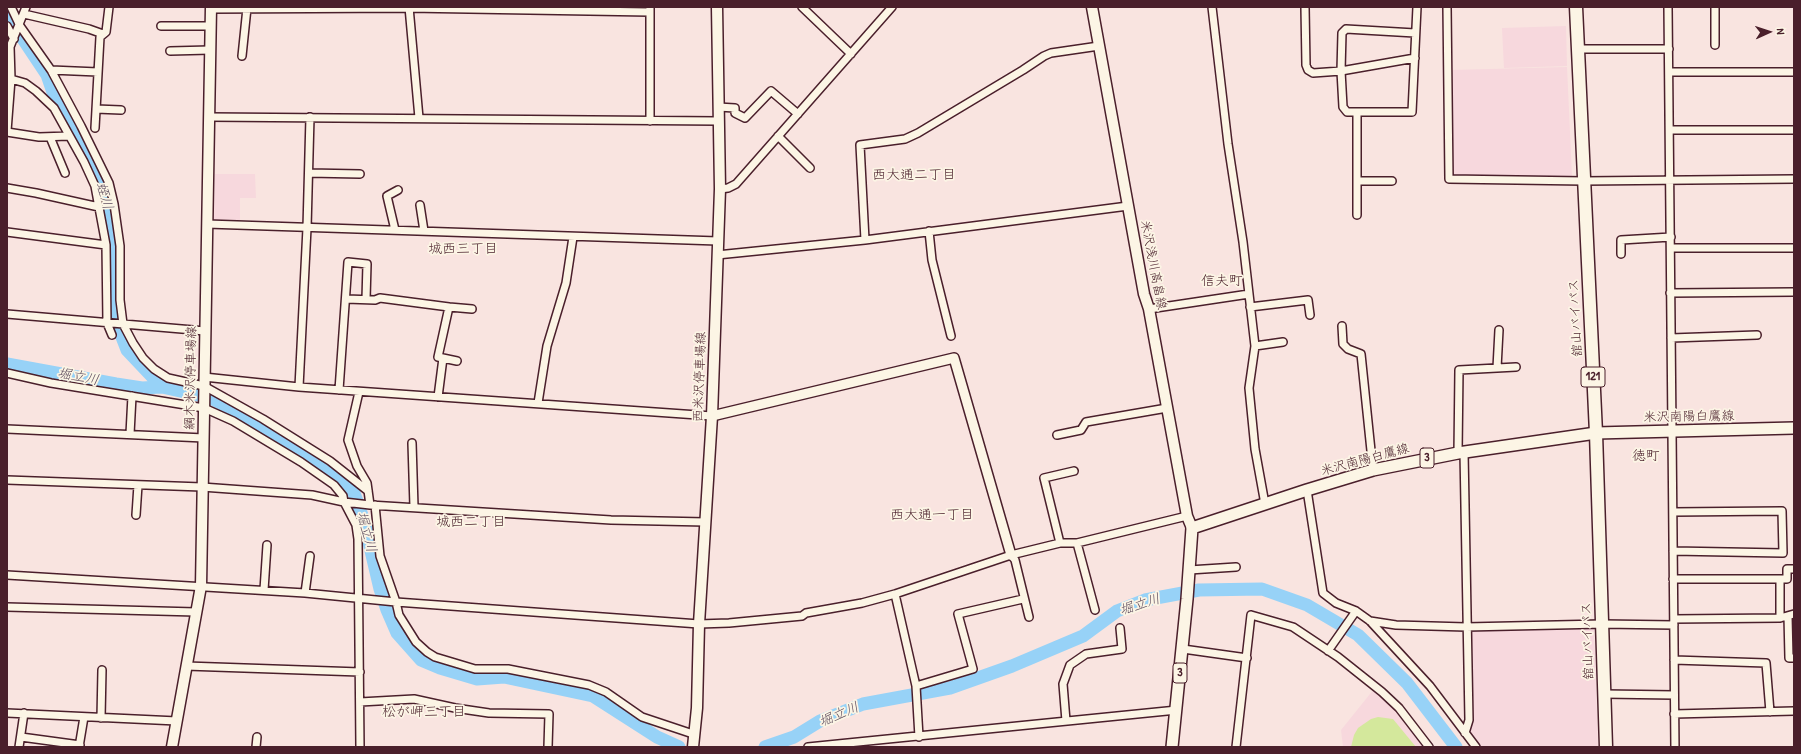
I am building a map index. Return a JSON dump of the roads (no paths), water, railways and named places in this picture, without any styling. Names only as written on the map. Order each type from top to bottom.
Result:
[{"type":"highway","name":"舘山バイパス","points":[[1576,7],[1596,433],[1606,747]]},
{"type":"main road","name":"西米沢停車場線","points":[[693,747],[712,416],[720,189],[716,7]]},
{"type":"main road","name":"米沢浅川高畠線","points":[[1092,7],[1144,294],[1149,309],[1187,516],[1192,528]]},
{"type":"main road","name":"綱木米沢停車場線","points":[[172,747],[201,586],[210,8]]},
{"type":"main road","name":"米沢南陽白鷹線","points":[[1192,528],[1373,470],[1461,452],[1596,433],[1794,428]]},
{"type":"main road","name":"3","points":[[1172,747],[1183,650],[1192,528]]},
{"type":"street","points":[[11,7],[19,27],[50,70],[85,133],[109,183],[114,204],[120,246],[120,300],[122,324],[143,358],[154,369],[168,378],[204,384],[339,390],[712,416],[954,358],[1010,555],[1015,560],[1028,617]]},
{"type":"street","points":[[95,128],[100,36],[106,32],[110,7]]},
{"type":"street","points":[[409,7],[419,118]]},
{"type":"street","points":[[210,8],[409,7],[649,9],[650,121]]},
{"type":"street","points":[[802,7],[851,54]]},
{"type":"street","points":[[720,189],[728,188],[736,184],[892,7]]},
{"type":"street","points":[[1212,7],[1228,144],[1255,346],[1249,388],[1254,449],[1265,504]]},
{"type":"street","points":[[1305,7],[1306,65],[1308,70],[1313,73],[1341,71],[1415,58]]},
{"type":"street","points":[[1415,33],[1346,29],[1342,33],[1341,71],[1343,107],[1347,112],[1412,112],[1417,7]]},
{"type":"street","points":[[1447,7],[1449,179],[1584,181],[1794,179]]},
{"type":"street","points":[[1668,7],[1675,747]]},
{"type":"street","points":[[1715,7],[1715,45]]},
{"type":"street","points":[[242,56],[250,8]]},
{"type":"street","points":[[70,136],[39,137],[7,131],[10,71],[9,46],[15,38],[25,10],[103,34]]},
{"type":"street","points":[[7,26],[15,38]]},
{"type":"street","points":[[161,26],[210,26]]},
{"type":"street","points":[[865,240],[860,145],[905,139],[918,133],[1051,52],[1099,46]]},
{"type":"street","points":[[1578,49],[1669,49]]},
{"type":"street","points":[[170,50],[210,50]]},
{"type":"street","points":[[50,70],[98,72]]},
{"type":"street","points":[[10,71],[46,99],[54,108],[84,162],[95,186],[106,245],[108,323],[112,335]]},
{"type":"street","points":[[1669,72],[1794,72]]},
{"type":"street","points":[[718,107],[735,108],[735,112],[745,118],[771,91],[798,114]]},
{"type":"street","points":[[96,109],[120,110]]},
{"type":"street","points":[[1357,112],[1357,215]]},
{"type":"street","points":[[209,117],[268,119],[310,117],[718,121]]},
{"type":"street","points":[[299,388],[307,228],[310,117]]},
{"type":"street","points":[[1670,130],[1794,130]]},
{"type":"street","points":[[778,136],[810,168]]},
{"type":"street","points":[[50,137],[65,173]]},
{"type":"street","points":[[309,173],[360,174]]},
{"type":"street","points":[[1357,181],[1392,181]]},
{"type":"street","points":[[7,188],[99,207]]},
{"type":"street","points":[[394,230],[387,196],[398,190]]},
{"type":"street","points":[[420,205],[424,231]]},
{"type":"street","points":[[717,255],[865,240],[1128,206]]},
{"type":"street","points":[[207,224],[718,241]]},
{"type":"street","points":[[929,231],[932,260],[951,336]]},
{"type":"street","points":[[7,232],[106,245]]},
{"type":"street","points":[[538,403],[547,346],[566,283],[574,237]]},
{"type":"street","points":[[1621,254],[1621,240],[1670,237]]},
{"type":"street","points":[[1671,248],[1794,248]]},
{"type":"street","points":[[339,390],[348,262],[367,264],[366,299]]},
{"type":"street","points":[[1670,293],[1794,292]]},
{"type":"street","points":[[1149,309],[1249,294]]},
{"type":"street","points":[[346,299],[375,300],[380,298],[472,309]]},
{"type":"street","points":[[1250,307],[1308,300],[1310,315]]},
{"type":"street","points":[[450,307],[438,356],[457,362]]},
{"type":"street","points":[[7,314],[205,331]]},
{"type":"street","points":[[1342,326],[1343,344],[1348,349],[1361,354],[1373,470]]},
{"type":"street","points":[[1498,330],[1498,368]]},
{"type":"street","points":[[1671,338],[1757,335]]},
{"type":"street","points":[[1255,346],[1283,342]]},
{"type":"street","points":[[438,398],[443,358]]},
{"type":"street","points":[[1465,733],[1468,720],[1459,370],[1516,367]]},
{"type":"street","points":[[7,373],[30,380],[204,406],[233,421],[334,485],[343,496],[356,525],[358,552],[360,747]]},
{"type":"street","points":[[204,384],[330,461],[368,491]]},
{"type":"street","points":[[359,392],[348,440],[357,466],[367,483],[380,556],[394,602],[399,615],[416,642],[427,652],[435,656],[475,668],[508,669],[588,685],[606,692],[642,717],[693,734]]},
{"type":"street","points":[[130,434],[132,396]]},
{"type":"street","points":[[1057,435],[1081,430],[1086,422],[1167,408]]},
{"type":"street","points":[[7,429],[204,438]]},
{"type":"street","points":[[412,443],[414,507]]},
{"type":"street","points":[[1060,543],[1044,478],[1074,471]]},
{"type":"street","points":[[7,480],[202,487],[312,495],[345,502],[371,505],[611,520],[706,522]]},
{"type":"street","points":[[136,515],[138,485]]},
{"type":"street","points":[[1307,490],[1323,593],[1336,603],[1370,621],[1430,686],[1476,747]]},
{"type":"street","points":[[1673,512],[1782,511],[1782,553],[1673,551]]},
{"type":"street","points":[[7,575],[264,590],[394,602],[699,624],[729,623],[802,616],[806,613],[862,603],[895,594],[1010,555],[1060,543],[1077,543],[1187,516]]},
{"type":"street","points":[[1077,543],[1095,610]]},
{"type":"street","points":[[264,590],[267,545]]},
{"type":"street","points":[[306,593],[310,556]]},
{"type":"street","points":[[1189,573],[1236,567]]},
{"type":"street","points":[[1673,579],[1787,579],[1787,569],[1794,569]]},
{"type":"street","points":[[1780,579],[1780,618]]},
{"type":"street","points":[[895,594],[916,686],[919,737]]},
{"type":"street","points":[[916,686],[972,669],[958,614],[1023,599]]},
{"type":"street","points":[[7,607],[196,612]]},
{"type":"street","points":[[1328,651],[1355,613]]},
{"type":"street","points":[[1236,747],[1251,615],[1293,627],[1328,651],[1382,692],[1399,708],[1429,747]]},
{"type":"street","points":[[1370,621],[1396,625],[1466,627],[1674,622],[1780,618],[1791,615],[1789,658],[1794,658]]},
{"type":"street","points":[[1066,721],[1063,684],[1070,664],[1086,654],[1122,649],[1120,628]]},
{"type":"street","points":[[1183,650],[1247,658]]},
{"type":"street","points":[[1674,660],[1766,663],[1770,712]]},
{"type":"street","points":[[186,666],[360,672]]},
{"type":"street","points":[[101,718],[102,670]]},
{"type":"street","points":[[1604,694],[1674,695]]},
{"type":"street","points":[[360,702],[414,699],[455,708],[489,713],[549,714],[548,747]]},
{"type":"street","points":[[808,747],[1177,710]]},
{"type":"street","points":[[1674,714],[1794,712]]},
{"type":"street","points":[[7,713],[177,721]]},
{"type":"street","points":[[19,747],[24,713]]},
{"type":"street","points":[[21,738],[80,746],[84,717]]},
{"type":"street","points":[[256,747],[257,737]]},
{"type":"street","points":[[898,738],[899,747]]},
{"type":"waterway","name":"蛭川","points":[[7,15],[47,75],[57,104],[73,123],[95,168],[106,197],[112,232],[115,266],[115,319],[127,350],[162,387]]},
{"type":"waterway","name":"堀立川","points":[[7,364],[116,384],[142,388],[162,387],[198,395],[213,399],[265,428],[321,464],[354,493],[364,521],[380,589],[387,610],[397,633],[421,660],[440,668],[477,679],[504,677],[593,696],[657,737],[679,747]]},
{"type":"waterway","name":"堀立川","points":[[765,747],[794,737],[820,721],[863,704],[950,688],[1012,666],[1083,636],[1117,611],[1145,600],[1199,590],[1262,589],[1307,605],[1358,635],[1407,683],[1456,747]]},
{"type":"district","name":"西大通二丁目","points":[[914,175]]},
{"type":"district","name":"城西三丁目","points":[[463,249]]},
{"type":"district","name":"信夫町","points":[[1222,281]]},
{"type":"district","name":"徳町","points":[[1646,456]]},
{"type":"district","name":"西大通一丁目","points":[[932,515]]},
{"type":"district","name":"城西二丁目","points":[[471,522]]},
{"type":"district","name":"松が岬三丁目","points":[[424,712]]}]
